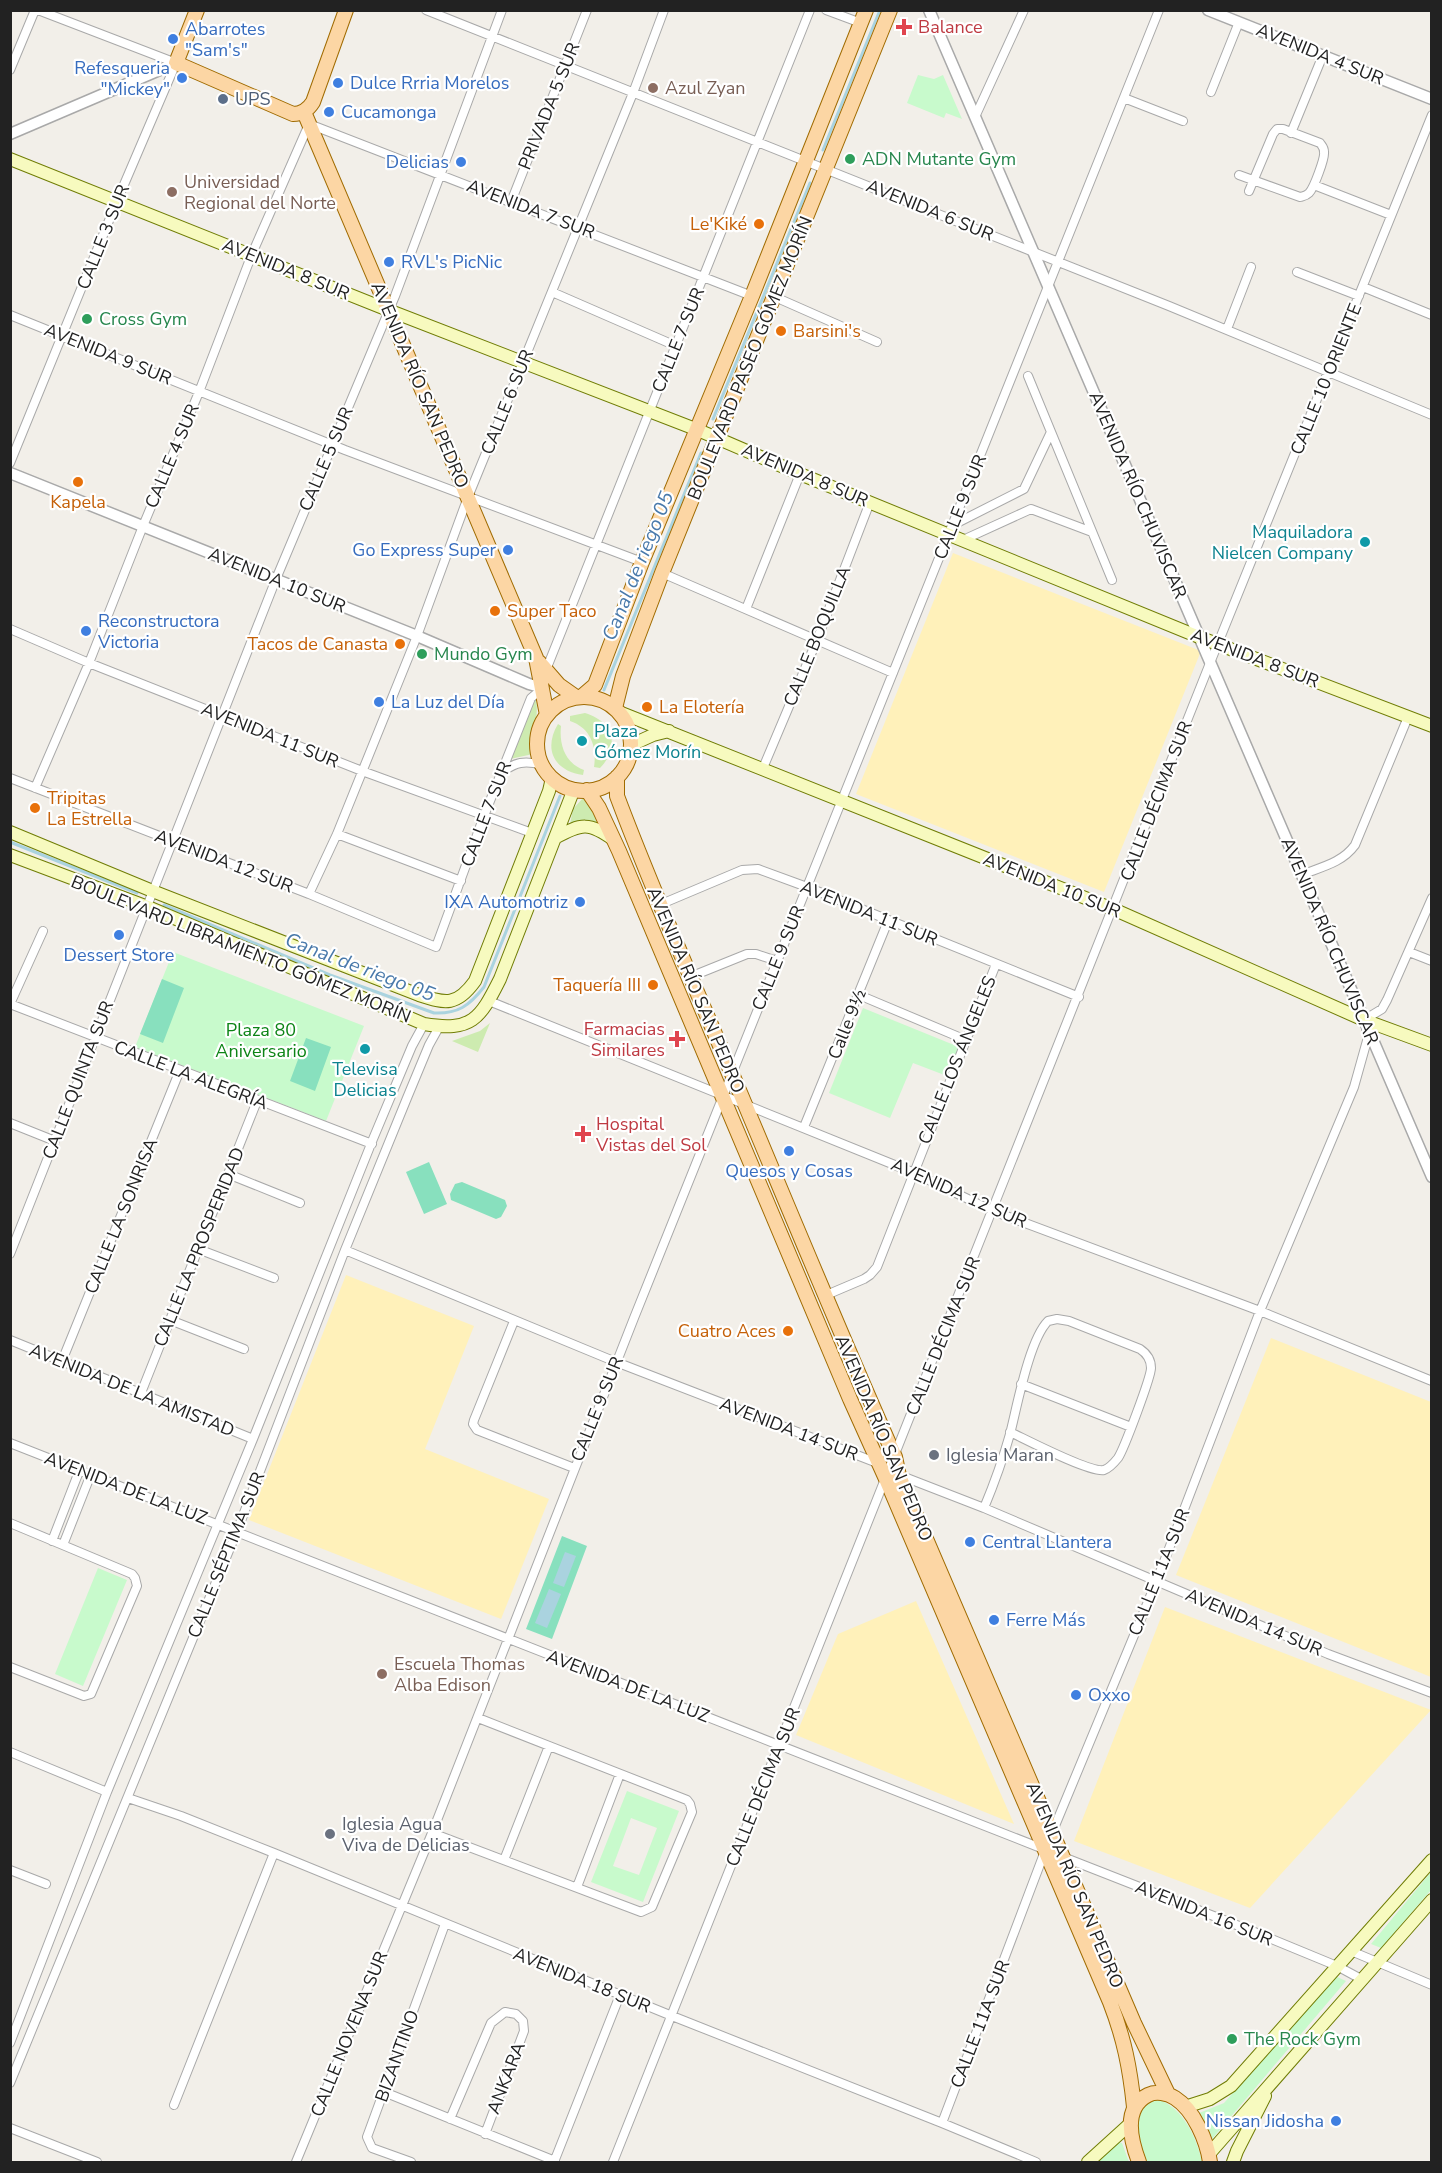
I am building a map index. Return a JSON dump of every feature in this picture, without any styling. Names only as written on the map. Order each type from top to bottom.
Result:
[{"type":"main road","name":"CALLE 3 SUR","points":[[176,63],[197,10]]},
{"type":"main road","name":"CALLE 4 SUR","points":[[306,118],[346,10]]},
{"type":"main road","name":"BOULEVARD PASEO GÓMEZ MORÍN","points":[[617,710],[623,676],[662,573],[890,10]]},
{"type":"main road","name":"BOULEVARD PASEO GÓMEZ MORÍN","points":[[578,697],[595,685],[642,562],[698,430],[863,17]]},
{"type":"main road","name":"AVENIDA 7 SUR","points":[[176,63],[306,118]]},
{"type":"main road","name":"AVENIDA RÍO SAN PEDRO","points":[[306,118],[536,658],[547,715],[540,727],[537,740],[542,765],[552,778],[562,785],[581,790],[599,808],[845,1388],[890,1469],[1052,1832],[1134,2023],[1168,2094]]},
{"type":"main road","name":"AVENIDA 8 SUR","points":[[10,159],[388,310],[698,430],[870,502],[950,530],[963,540],[1199,637],[1220,643],[1431,726]]},
{"type":"main road","name":"AVENIDA RÍO SAN PEDRO","points":[[536,658],[565,691],[578,697],[593,697],[604,701],[617,710]]},
{"type":"main road","points":[[547,715],[565,701],[578,697]]},
{"type":"main road","points":[[581,790],[598,788],[617,777],[625,767],[631,745],[630,733],[626,722],[617,710]]},
{"type":"main road","name":"AVENIDA 10 SUR","points":[[617,710],[1113,909],[1364,1020],[1431,1045]]},
{"type":"main road","points":[[631,745],[653,735],[670,731]]},
{"type":"main road","name":"AVENIDA RÍO SAN PEDRO","points":[[617,777],[617,796],[659,905],[732,1073],[824,1296],[890,1469],[1119,2027],[1130,2064],[1134,2107],[1131,2136],[1139,2163]]},
{"type":"main road","name":"BOULEVARD LIBRAMIENTO GÓMEZ MORÍN","points":[[10,832],[155,892],[441,1002],[450,1001],[467,992],[475,981],[552,778]]},
{"type":"main road","name":"BOULEVARD LIBRAMIENTO GÓMEZ MORÍN","points":[[10,855],[148,907],[424,1024],[439,1027],[464,1024],[473,1020],[489,1001],[500,979],[555,838],[581,790]]},
{"type":"main road","points":[[555,838],[570,829],[589,825],[614,840]]},
{"type":"main road","points":[[1185,2107],[1210,2099],[1231,2086],[1431,1860]]},
{"type":"main road","points":[[1210,2158],[1271,2082],[1431,1900]]},
{"type":"main road","points":[[1233,2163],[1271,2082]]},
{"type":"main road","points":[[1134,2107],[1152,2093],[1168,2094],[1185,2107],[1200,2132],[1210,2158]]},
{"type":"main road","points":[[1088,2163],[1131,2123]]},
{"type":"street","name":"AVENIDA 7 SUR","points":[[37,10],[176,63]]},
{"type":"street","points":[[10,70],[37,10]]},
{"type":"street","name":"AVENIDA 6 SUR","points":[[426,10],[1227,329],[1431,415]]},
{"type":"street","name":"CALLE 5 SUR","points":[[148,907],[276,579],[388,310],[502,10]]},
{"type":"street","name":"PRIVADA 5 SUR","points":[[511,202],[587,10]]},
{"type":"street","name":"CALLE 6 SUR","points":[[309,894],[337,834],[417,636],[468,497],[633,93],[664,10]]},
{"type":"street","name":"CALLE 7 SUR","points":[[546,670],[810,10]]},
{"type":"street","points":[[826,10],[863,17]]},
{"type":"street","name":"AVENIDA RÍO CHUVISCAR","points":[[929,10],[1431,1177]]},
{"type":"street","points":[[975,117],[1023,10]]},
{"type":"street","name":"CALLE 9 SUR","points":[[402,1906],[478,1718],[616,1362],[1159,10]]},
{"type":"street","name":"AVENIDA 4 SUR","points":[[1208,10],[1431,99]]},
{"type":"street","points":[[1211,92],[1239,22]]},
{"type":"street","points":[[1292,133],[1323,56]]},
{"type":"street","points":[[10,134],[176,63]]},
{"type":"street","name":"CALLE 3 SUR","points":[[10,463],[176,63]]},
{"type":"street","points":[[1124,98],[1183,121]]},
{"type":"street","name":"CALLE 10 ORIENTE","points":[[1220,643],[1431,115]]},
{"type":"street","name":"AVENIDA 7 SUR","points":[[306,118],[439,174],[752,296]]},
{"type":"street","name":"CALLE 4 SUR","points":[[35,788],[89,663],[199,392],[306,118]]},
{"type":"street","points":[[1239,175],[1254,180],[1303,196],[1314,185],[1324,157],[1324,150],[1320,143],[1277,129],[1254,180],[1249,191]]},
{"type":"street","points":[[1314,185],[1391,215]]},
{"type":"street","points":[[1227,329],[1251,267]]},
{"type":"street","points":[[1297,272],[1359,296]]},
{"type":"street","points":[[1363,286],[1431,315]]},
{"type":"street","points":[[552,292],[676,346]]},
{"type":"street","points":[[775,297],[877,342]]},
{"type":"street","name":"AVENIDA 9 SUR","points":[[10,315],[63,334],[332,445],[642,562]]},
{"type":"street","points":[[1028,376],[1112,580]]},
{"type":"street","points":[[950,530],[1024,489],[1051,432]]},
{"type":"street","name":"AVENIDA 10 SUR","points":[[10,472],[543,688]]},
{"type":"street","points":[[746,609],[800,474]]},
{"type":"street","name":"CALLE BOQUILLA","points":[[763,768],[817,640],[870,502]]},
{"type":"street","points":[[963,540],[1031,509],[1092,532]]},
{"type":"street","points":[[662,573],[893,673]]},
{"type":"street","name":"AVENIDA 11 SUR","points":[[10,629],[223,717],[532,833]]},
{"type":"street","name":"CALLE DÉCIMA SUR","points":[[613,2163],[1210,663],[1220,643]]},
{"type":"street","name":"CALLE 7 SUR","points":[[436,947],[484,816],[531,698],[543,688]]},
{"type":"street","points":[[1301,875],[1341,860],[1355,845],[1408,717]]},
{"type":"street","points":[[501,774],[517,763],[530,761],[542,765]]},
{"type":"street","name":"AVENIDA 12 SUR","points":[[10,778],[309,894],[436,947]]},
{"type":"street","points":[[337,834],[461,881]]},
{"type":"street","name":"AVENIDA 11 SUR","points":[[659,905],[747,869],[758,869],[1079,997]]},
{"type":"street","points":[[1364,1020],[1382,1009],[1431,898]]},
{"type":"street","name":"CALLE QUINTA SUR","points":[[10,1254],[148,907]]},
{"type":"street","name":"Calle 9½","points":[[804,1127],[888,921]]},
{"type":"street","points":[[10,1004],[43,931]]},
{"type":"street","points":[[1409,952],[1431,961]]},
{"type":"street","points":[[690,977],[747,954],[756,954],[777,961]]},
{"type":"street","name":"CALLE LOS ÁNGELES","points":[[824,1296],[864,1279],[874,1272],[996,964]]},
{"type":"street","points":[[859,995],[966,1040]]},
{"type":"street","name":"AVENIDA 12 SUR","points":[[489,1001],[804,1127],[912,1172],[993,1211],[1260,1311],[1431,1381]]},
{"type":"street","name":"CALLE LA ALEGRÍA","points":[[10,1004],[372,1144]]},
{"type":"street","name":"CALLE 11A SUR","points":[[942,2123],[1052,1832],[1157,1580],[1260,1311],[1354,1087],[1368,1037],[1364,1020]]},
{"type":"street","name":"CALLE SÉPTIMA SUR","points":[[10,2043],[107,1792],[412,1046],[424,1024]]},
{"type":"street","name":"CALLE SÉPTIMA SUR","points":[[10,2083],[237,1531],[345,1250],[411,1087],[439,1027]]},
{"type":"street","name":"CALLE LA SONRISA","points":[[62,1361],[180,1070]]},
{"type":"street","name":"CALLE LA PROSPERIDAD","points":[[141,1393],[257,1101]]},
{"type":"street","points":[[10,1122],[55,1141]]},
{"type":"street","points":[[228,1174],[300,1203]]},
{"type":"street","points":[[198,1249],[274,1278]]},
{"type":"street","name":"AVENIDA 14 SUR","points":[[345,1250],[616,1362],[890,1469],[1338,1658],[1431,1694]]},
{"type":"street","points":[[984,1508],[997,1477],[1021,1384],[1044,1325],[1052,1319],[1069,1321],[1140,1349],[1149,1357],[1152,1369],[1131,1427],[1116,1460],[1107,1468],[1102,1470],[1087,1467],[1010,1432]]},
{"type":"street","points":[[170,1320],[244,1349]]},
{"type":"street","points":[[514,1321],[474,1420],[474,1427],[574,1468]]},
{"type":"street","name":"AVENIDA DE LA AMISTAD","points":[[10,1340],[253,1439]]},
{"type":"street","points":[[1021,1384],[1131,1427]]},
{"type":"street","name":"AVENIDA DE LA LUZ","points":[[10,1443],[1046,1850]]},
{"type":"street","points":[[52,1541],[80,1469]]},
{"type":"street","points":[[63,1545],[91,1474]]},
{"type":"street","points":[[10,1523],[132,1574],[137,1581],[137,1586],[93,1691],[84,1696],[10,1667]]},
{"type":"street","points":[[432,1833],[641,1912],[652,1907],[692,1812],[687,1800],[478,1718]]},
{"type":"street","points":[[504,1860],[549,1746]]},
{"type":"street","points":[[10,1752],[107,1792]]},
{"type":"street","points":[[577,1887],[620,1774]]},
{"type":"street","name":"AVENIDA 18 SUR","points":[[128,1798],[181,1816],[274,1853],[1036,2163]]},
{"type":"street","name":"AVENIDA 16 SUR","points":[[1046,1850],[1336,1966],[1361,1979]]},
{"type":"street","points":[[174,2105],[274,1853]]},
{"type":"street","points":[[12,1874],[46,1884]]},
{"type":"street","name":"CALLE NOVENA SUR","points":[[296,2163],[402,1906]]},
{"type":"street","name":"BIZANTINO","points":[[411,2163],[372,2148],[369,2144],[368,2133],[445,1924]]},
{"type":"street","points":[[1351,1951],[1431,1985]]},
{"type":"street","points":[[384,2092],[554,2162],[620,1995]]},
{"type":"street","name":"ANKARA","points":[[450,2119],[491,2023],[505,2012],[516,2014],[523,2021],[524,2031],[485,2134]]},
{"type":"street","points":[[10,2128],[97,2163]]},
{"type":"green space","points":[[918,75],[934,79],[943,75],[962,119],[946,113],[944,118],[907,103]]},
{"type":"green space","points":[[535,696],[537,711],[533,754],[510,759]]},
{"type":"green space","points":[[585,713],[602,722],[608,728],[611,736],[610,752],[600,768],[594,767],[593,746],[588,733],[570,721],[570,716]]},
{"type":"green space","points":[[558,724],[561,726],[562,746],[572,763],[584,770],[583,775],[565,769],[554,757],[552,742]]},
{"type":"green space","points":[[583,798],[592,806],[599,823],[584,820],[570,824],[573,809]]},
{"type":"green space","name":"Plaza 80 Aniversario","points":[[173,952],[364,1026],[326,1121],[135,1047]]},
{"type":"green space","points":[[162,979],[184,988],[163,1043],[140,1034]]},
{"type":"green space","points":[[863,1008],[959,1047],[947,1076],[913,1063],[890,1118],[829,1093]]},
{"type":"green space","points":[[490,1023],[478,1052],[452,1041],[480,1031]]},
{"type":"green space","points":[[306,1038],[331,1047],[315,1091],[290,1081]]},
{"type":"green space","points":[[429,1162],[447,1204],[424,1214],[406,1172]]},
{"type":"green space","points":[[462,1182],[505,1200],[507,1206],[501,1217],[496,1219],[451,1200],[450,1194],[455,1184]]},
{"type":"green space","points":[[562,1536],[587,1546],[552,1639],[526,1629]]},
{"type":"green space","points":[[98,1568],[127,1580],[83,1686],[55,1674]]},
{"type":"green space","points":[[627,1791],[679,1811],[643,1902],[591,1882]],"holes":[[[631,1818],[657,1828],[639,1875],[613,1866]]]},
{"type":"green space","points":[[1431,1872],[1431,1890],[1381,1948],[1371,1944]]},
{"type":"green space","points":[[1335,1976],[1346,1981],[1212,2139],[1199,2113],[1224,2103]]},
{"type":"green space","points":[[1157,2099],[1174,2109],[1187,2124],[1197,2143],[1202,2162],[1147,2162],[1139,2139],[1139,2116],[1147,2101]]},
{"type":"green space","points":[[1116,2142],[1122,2143],[1129,2162],[1096,2162]]},
{"type":"sand","points":[[953,553],[1201,651],[1104,892],[856,794]]},
{"type":"sand","points":[[346,1275],[474,1326],[425,1449],[549,1499],[501,1619],[249,1520]]},
{"type":"sand","points":[[1271,1338],[1431,1402],[1431,1677],[1176,1575]]},
{"type":"sand","points":[[916,1601],[1014,1824],[796,1735],[838,1634]]},
{"type":"sand","points":[[1165,1607],[1431,1710],[1250,1908],[1074,1841]]},
{"type":"water","points":[[565,1552],[576,1556],[564,1587],[553,1583]]},
{"type":"water","points":[[549,1589],[561,1594],[547,1628],[535,1623]]},
{"type":"waterway","points":[[823,150],[880,10]]},
{"type":"waterway","points":[[713,419],[810,183]]},
{"type":"waterway","name":"Canal de riego 05","points":[[604,690],[701,453]]},
{"type":"waterway","name":"Canal de riego 05","points":[[164,905],[330,975],[434,1013],[450,1012],[468,1004],[484,987],[560,796]]},
{"type":"waterway","points":[[10,842],[137,893]]},
{"type":"place","name":"Balance","points":[[904,27]]},
{"type":"place","name":"Abarrotes \"Sam's\"","points":[[173,39]]},
{"type":"place","name":"Refesqueria \"Mickey\"","points":[[182,78]]},
{"type":"place","name":"Dulce Rrria Morelos","points":[[338,83]]},
{"type":"place","name":"Azul Zyan","points":[[653,88]]},
{"type":"place","name":"UPS","points":[[223,99]]},
{"type":"place","name":"Cucamonga","points":[[329,112]]},
{"type":"place","name":"ADN Mutante Gym","points":[[850,159]]},
{"type":"place","name":"Delicias","points":[[461,162]]},
{"type":"place","name":"Universidad Regional del Norte","points":[[172,192]]},
{"type":"place","name":"Le'Kiké","points":[[759,224]]},
{"type":"place","name":"RVL's PicNic","points":[[389,262]]},
{"type":"place","name":"Cross Gym","points":[[87,319]]},
{"type":"place","name":"Barsini's","points":[[781,331]]},
{"type":"place","name":"Kapela","points":[[78,482]]},
{"type":"place","name":"Maquiladora Nielcen Company","points":[[1365,542]]},
{"type":"place","name":"Go Express Super","points":[[508,550]]},
{"type":"place","name":"Super Taco","points":[[495,611]]},
{"type":"place","name":"Reconstructora Victoria","points":[[86,631]]},
{"type":"place","name":"Tacos de Canasta","points":[[400,644]]},
{"type":"place","name":"Mundo Gym","points":[[422,654]]},
{"type":"place","name":"La Luz del Día","points":[[379,702]]},
{"type":"place","name":"La Elotería","points":[[647,707]]},
{"type":"place","name":"Plaza Gómez Morín","points":[[582,741]]},
{"type":"place","name":"Tripitas La Estrella","points":[[35,808]]},
{"type":"place","name":"IXA Automotriz","points":[[580,902]]},
{"type":"place","name":"Dessert Store","points":[[119,935]]},
{"type":"place","name":"Taquería III","points":[[653,985]]},
{"type":"place","name":"Farmacias Similares","points":[[677,1039]]},
{"type":"place","name":"Televisa Delicias","points":[[365,1049]]},
{"type":"place","name":"Hospital Vistas del Sol","points":[[583,1134]]},
{"type":"place","name":"Quesos y Cosas","points":[[789,1151]]},
{"type":"place","name":"Cuatro Aces","points":[[788,1331]]},
{"type":"place","name":"Iglesia Maran","points":[[934,1455]]},
{"type":"place","name":"Central Llantera","points":[[970,1542]]},
{"type":"place","name":"Ferre Más","points":[[994,1620]]},
{"type":"place","name":"Escuela Thomas Alba Edison","points":[[382,1674]]},
{"type":"place","name":"Oxxo","points":[[1076,1695]]},
{"type":"place","name":"Iglesia Agua Viva de Delicias","points":[[330,1834]]},
{"type":"place","name":"The Rock Gym","points":[[1232,2039]]},
{"type":"place","name":"Nissan Jidosha","points":[[1336,2121]]}]
